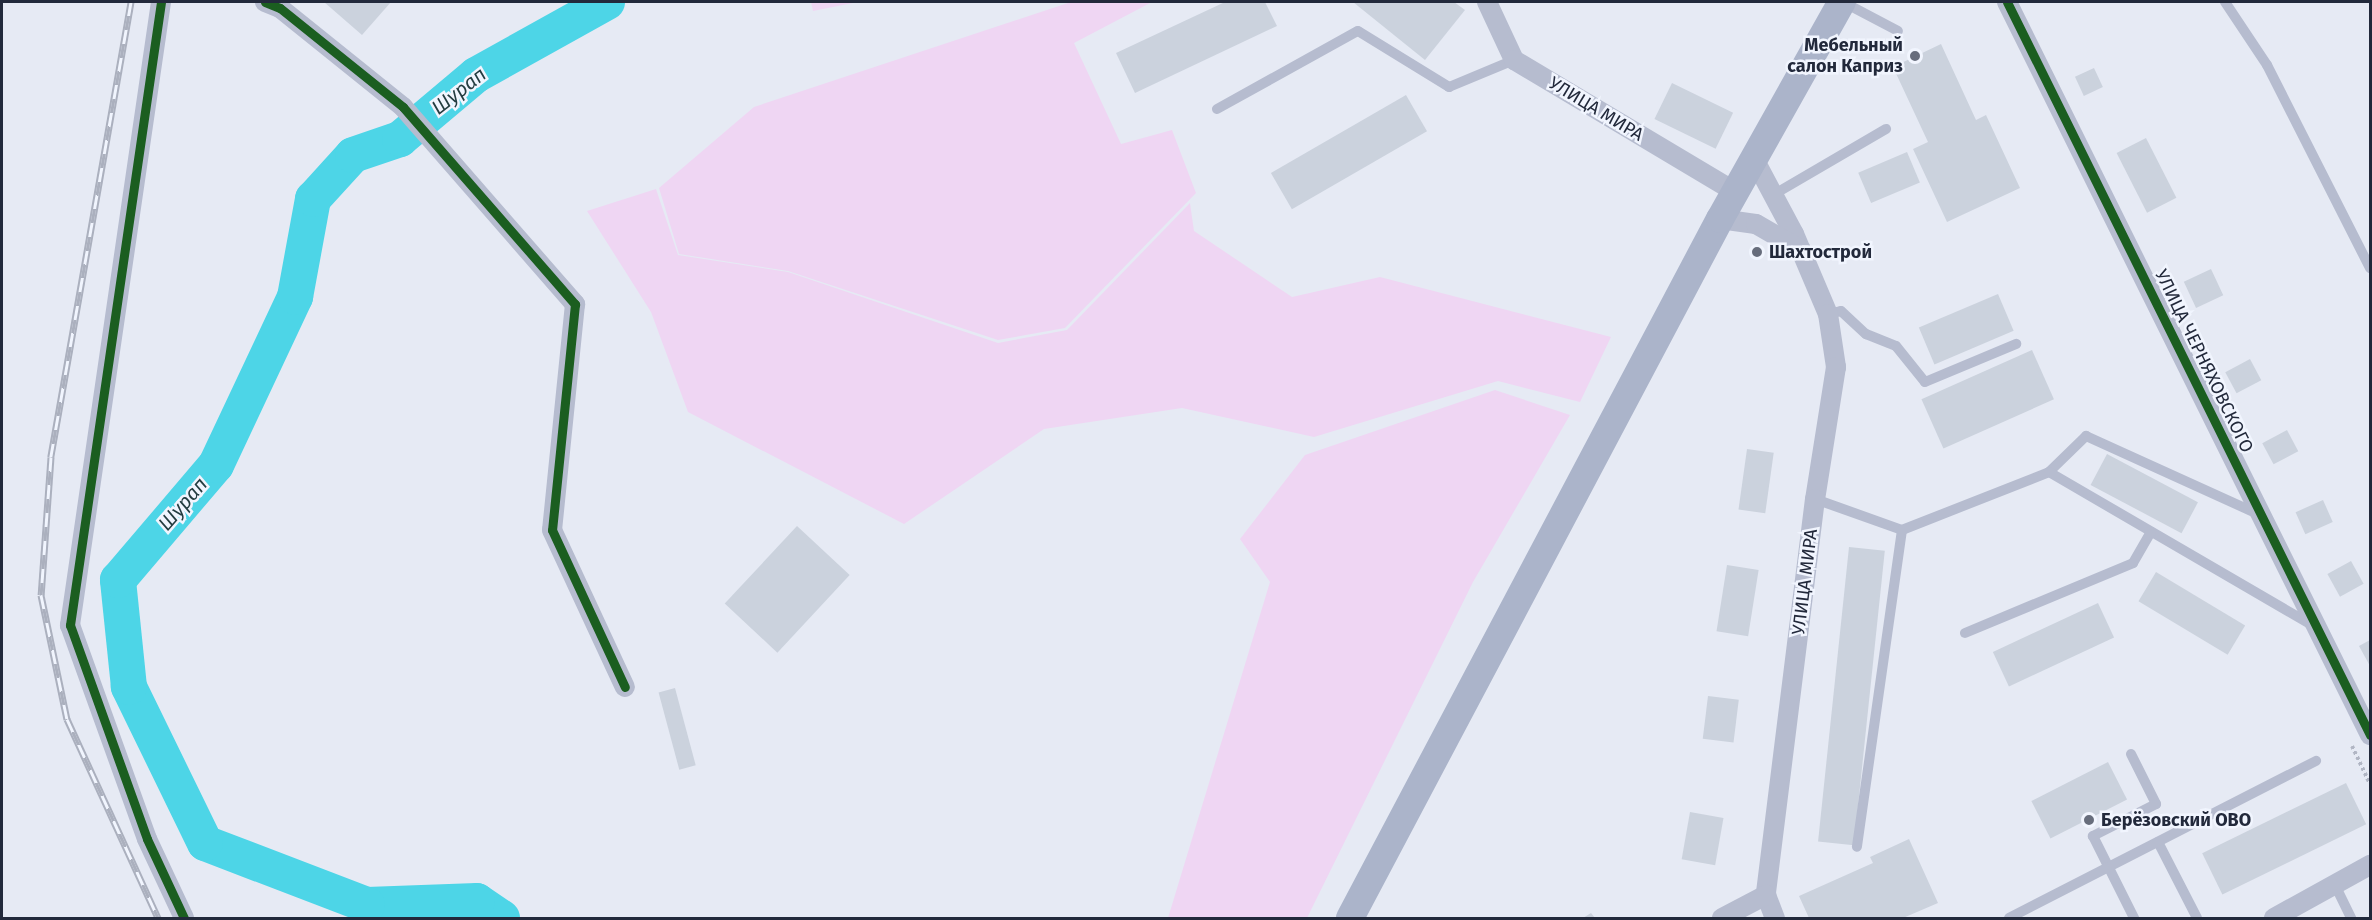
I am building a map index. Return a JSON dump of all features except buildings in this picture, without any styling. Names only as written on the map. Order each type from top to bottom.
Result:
[{"type":"main road","points":[[1350,918],[1753,157],[1842,2]]},
{"type":"street","points":[[161,2],[70,625],[147,839],[184,918]]},
{"type":"street","points":[[265,2],[280,8],[404,107],[434,145],[575,304],[552,530],[625,687]]},
{"type":"street","points":[[1486,2],[1514,60]]},
{"type":"street","name":"УЛИЦА ЧЕРНЯХОВСКОГО","points":[[2007,2],[2370,735]]},
{"type":"street","name":"УЛИЦА МИРА","points":[[1514,60],[1735,192]]},
{"type":"street","name":"УЛИЦА МИРА","points":[[1753,157],[1801,250],[1828,314],[1836,367],[1815,499],[1766,895],[1775,918]]},
{"type":"street","points":[[1720,219],[1756,224],[1801,250]]},
{"type":"street","points":[[2274,918],[2370,865]]},
{"type":"street","points":[[1722,918],[1766,895]]},
{"type":"lane","points":[[1842,2],[1898,31]]},
{"type":"lane","points":[[2225,2],[2267,65],[2370,268]]},
{"type":"lane","points":[[1217,109],[1358,31],[1449,87],[1514,60]]},
{"type":"lane","points":[[1773,195],[1886,129]]},
{"type":"lane","points":[[1828,314],[1841,311],[1866,334],[1896,346],[1925,382],[2016,344]]},
{"type":"lane","points":[[1815,499],[1902,530],[2049,472],[2086,436],[2262,516]]},
{"type":"lane","points":[[2049,472],[2318,629]]},
{"type":"lane","points":[[1857,847],[1902,530]]},
{"type":"lane","points":[[1965,633],[2133,563],[2151,532]]},
{"type":"lane","points":[[2131,754],[2156,804],[2093,836],[2134,918]]},
{"type":"lane","points":[[2009,918],[2316,761]]},
{"type":"lane","points":[[2158,842],[2197,918]]},
{"type":"lane","points":[[2335,885],[2351,918]]},
{"type":"shaded area","points":[[811,2],[858,2],[813,11]]},
{"type":"shaded area","points":[[1071,2],[1152,2],[1074,43],[1121,144],[1172,130],[1196,193],[1065,328],[998,340],[788,271],[679,254],[659,188],[754,107]]},
{"type":"shaded area","points":[[656,189],[678,255],[788,272],[998,343],[1067,330],[1190,203],[1194,231],[1292,297],[1380,277],[1611,337],[1580,402],[1498,381],[1314,437],[1182,408],[1044,429],[904,524],[688,412],[651,312],[587,211]]},
{"type":"shaded area","points":[[1495,390],[1570,415],[1473,582],[1307,918],[1168,918],[1270,582],[1240,539],[1305,455]]},
{"type":"waterway","name":"Шурап","points":[[502,918],[477,901],[367,905],[205,843],[129,687],[118,580],[216,465],[295,297],[313,199],[353,155],[400,139],[476,75],[607,2]]},
{"type":"railway","points":[[131,2],[51,457],[41,595],[67,719],[158,918]]},
{"type":"cycle path","points":[[161,2],[70,625],[147,839],[184,918]]},
{"type":"cycle path","points":[[265,2],[280,8],[403,107],[575,304],[552,530],[625,687]]},
{"type":"cycle path","points":[[2007,2],[2370,735]]},
{"type":"place","name":"Мебельный салон Каприз","points":[[1915,56]]},
{"type":"place","name":"Шахтострой","points":[[1757,252]]},
{"type":"place","name":"Берёзовский ОВО","points":[[2089,820]]}]
